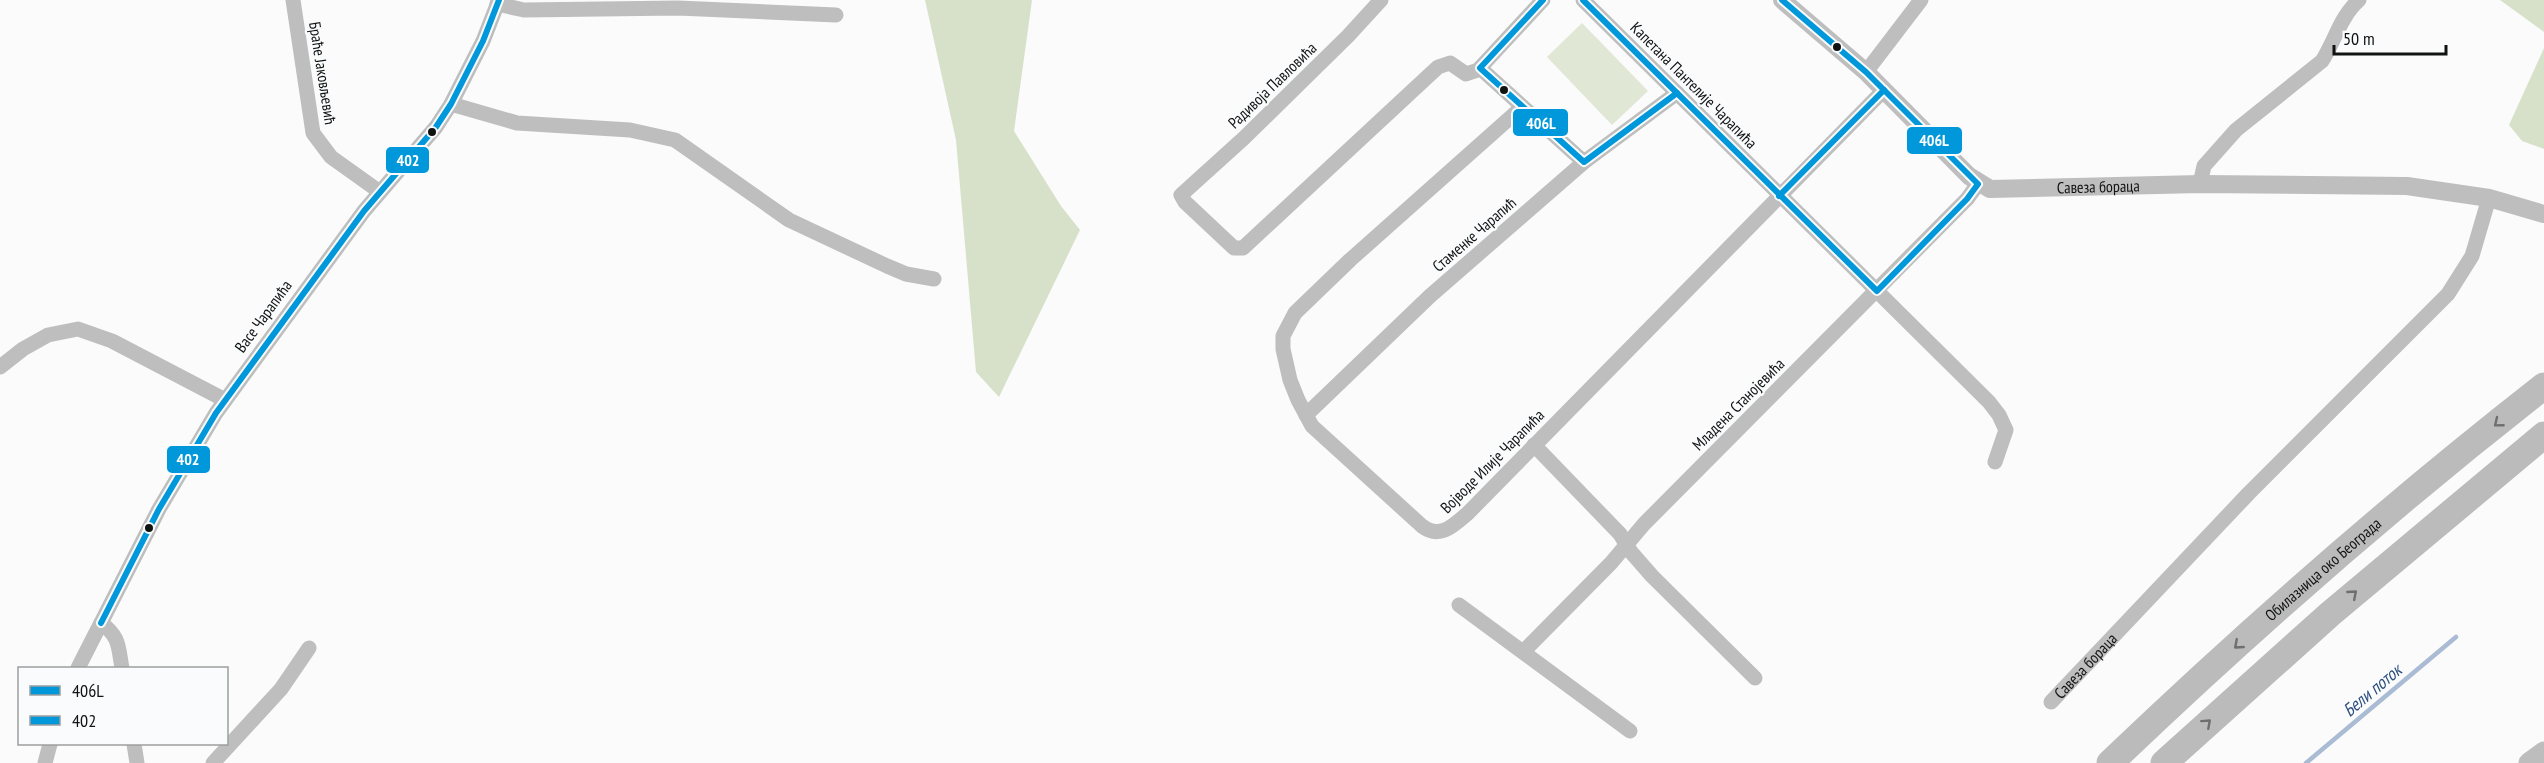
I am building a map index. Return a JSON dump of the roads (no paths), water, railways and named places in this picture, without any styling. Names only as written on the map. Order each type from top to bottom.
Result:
[{"type":"highway","name":"Обилазница око Београда","points":[[2109,763],[2227,654],[2351,546],[2544,386]]},
{"type":"highway","points":[[2164,763],[2373,576],[2544,435]]},
{"type":"main road","points":[[2529,763],[2544,752]]},
{"type":"street","name":"Браће Јаковљевић","points":[[293,0],[308,114],[313,133],[331,157],[380,192]]},
{"type":"street","name":"Радивоја Павловића","points":[[1381,0],[1348,36],[1244,138],[1181,195],[1185,202],[1229,244],[1239,249],[1443,64],[1452,64],[1466,74],[1473,74],[1480,68]]},
{"type":"street","points":[[1543,0],[1480,68],[1521,108],[1584,162]]},
{"type":"street","name":"Капетана Пантелије Чарапића","points":[[1583,0],[1877,291]]},
{"type":"street","points":[[1782,0],[1866,72],[1978,184]]},
{"type":"street","points":[[1866,72],[1921,0]]},
{"type":"street","points":[[2200,184],[2204,166],[2236,130],[2322,61],[2332,47],[2343,20],[2359,0]]},
{"type":"street","name":"Васе Чарапића","points":[[79,667],[173,484],[225,400],[318,271],[380,192],[436,127],[451,104],[483,41],[498,2]]},
{"type":"street","points":[[498,2],[524,10],[678,8],[836,15]]},
{"type":"street","name":"Војводе Илије Чарапића","points":[[1521,108],[1350,260],[1295,313],[1283,336],[1283,350],[1294,390],[1319,435],[1428,530],[1438,533],[1450,529],[1468,513],[1884,90]]},
{"type":"street","name":"Стаменке Чарапић","points":[[1306,415],[1430,296],[1584,162],[1677,93]]},
{"type":"street","points":[[451,104],[517,123],[630,130],[675,140],[789,220],[897,270],[934,279]]},
{"type":"street","name":"Савеза бораца","points":[[1978,184],[1996,190],[2028,186],[2200,184],[2407,186],[2489,198],[2544,214]]},
{"type":"street","name":"Младена Станојевића","points":[[1524,651],[1611,563],[1626,544],[1967,199],[1978,184]]},
{"type":"street","name":"Савеза бораца","points":[[2051,702],[2249,493],[2448,294],[2461,277],[2478,241],[2489,198]]},
{"type":"street","points":[[1877,291],[1999,415],[2006,430],[1995,462]]},
{"type":"street","points":[[0,366],[23,348],[48,335],[78,329],[112,341],[225,400]]},
{"type":"street","points":[[1534,445],[1626,544],[1652,576],[1755,678]]},
{"type":"street","points":[[1459,605],[1630,731]]},
{"type":"street","points":[[101,623],[112,630],[118,640],[122,667]]},
{"type":"street","points":[[213,763],[282,689],[309,648]]},
{"type":"street","points":[[45,763],[50,745]]},
{"type":"street","points":[[134,745],[137,763]]},
{"type":"waterway","name":"Бели поток","points":[[2306,763],[2456,637]]}]
